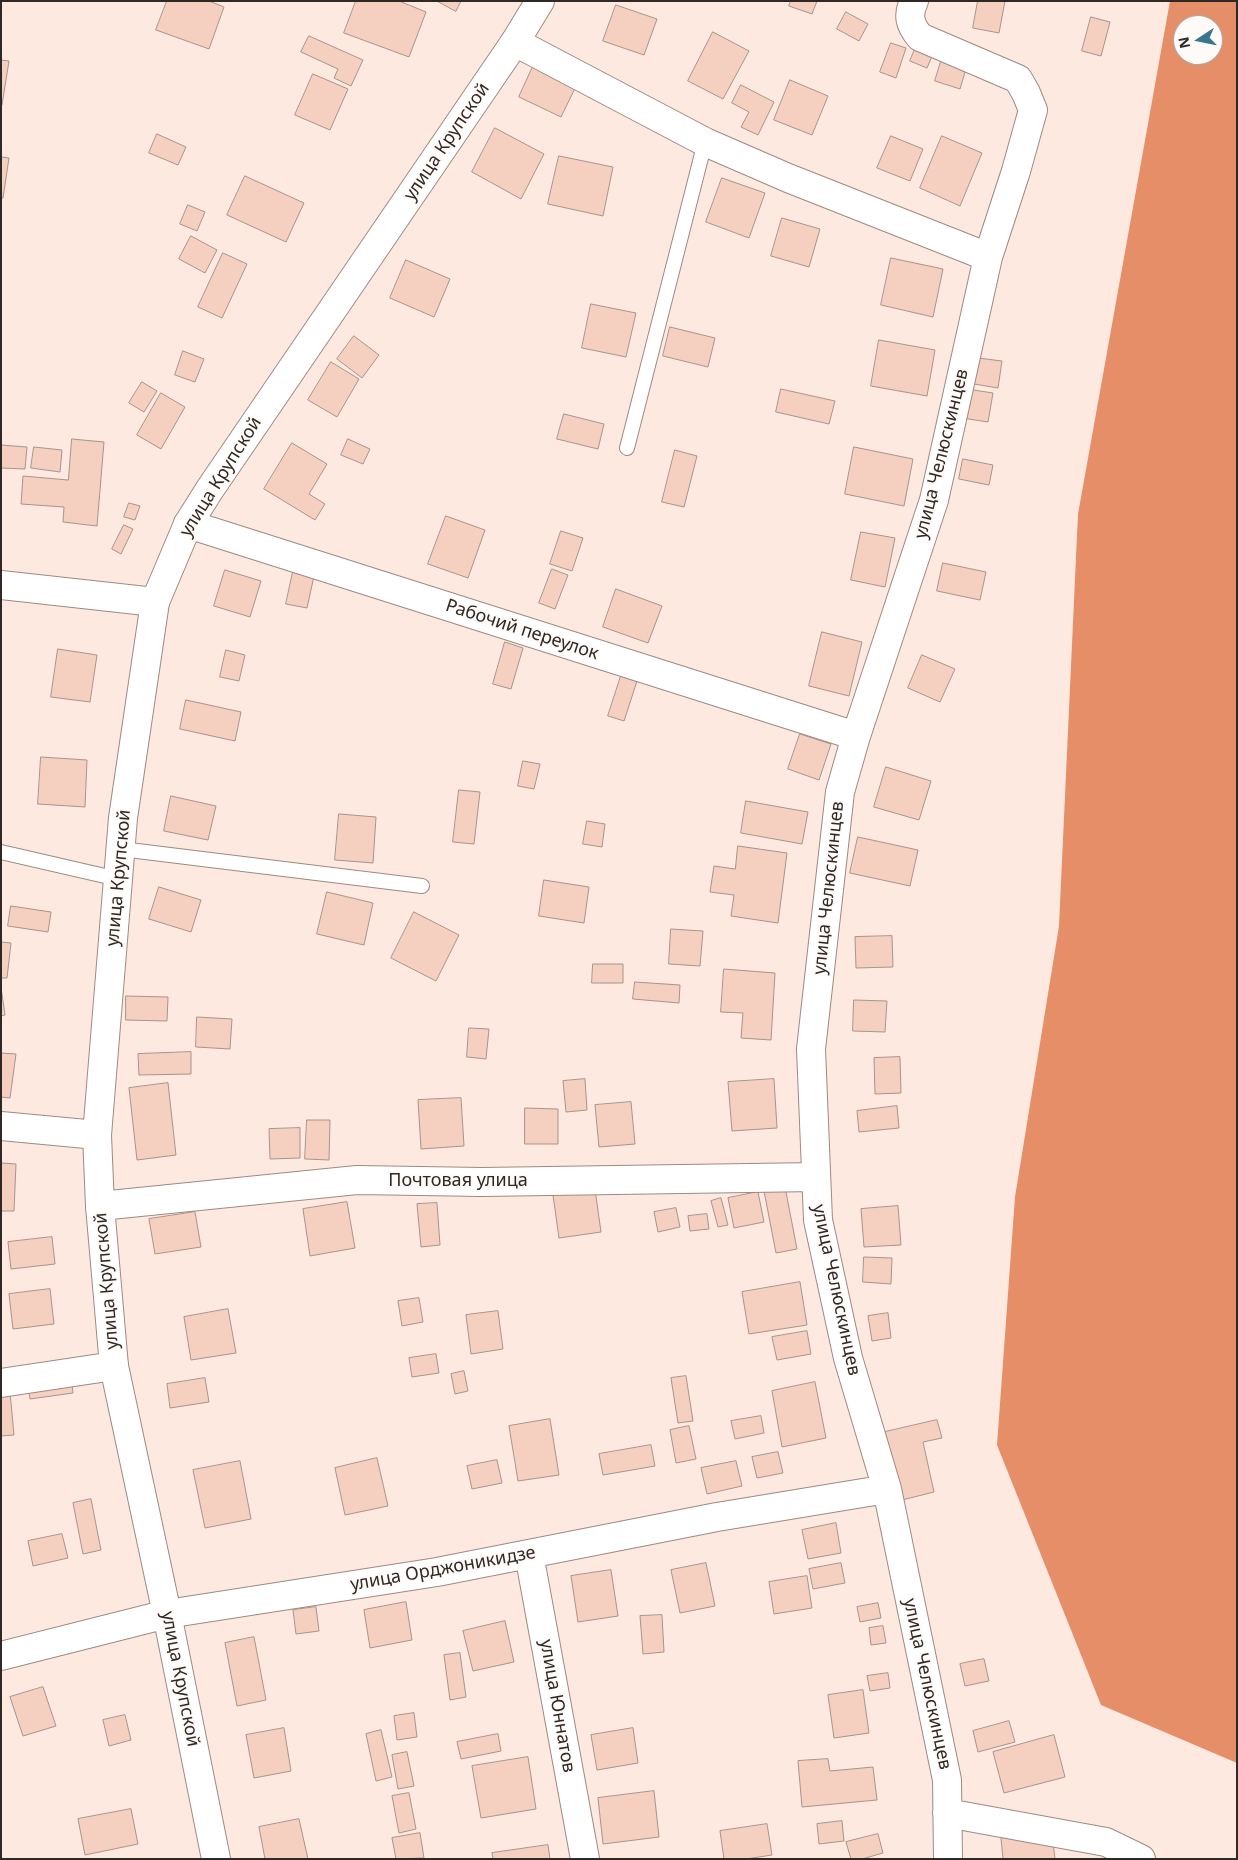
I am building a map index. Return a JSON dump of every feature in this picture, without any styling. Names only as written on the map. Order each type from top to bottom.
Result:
[{"type":"street","name":"улица Крупской","points":[[216,1859],[167,1614],[114,1366],[100,1206],[97,1135],[123,818],[155,602],[188,524],[210,489],[515,42],[540,1]]},
{"type":"street","name":"улица Челюскинцев","points":[[914,1],[909,17],[911,24],[920,37],[1018,79],[1026,92],[1032,110],[1016,171],[988,257],[934,500],[856,736],[840,792],[811,1049],[818,1220],[848,1358],[887,1490],[947,1780],[948,1859]]},
{"type":"street","points":[[515,42],[705,142],[788,178],[988,257]]},
{"type":"street","name":"Рабочий переулок","points":[[188,524],[856,736]]},
{"type":"street","points":[[1,585],[155,602]]},
{"type":"street","points":[[1,1126],[97,1135]]},
{"type":"street","name":"Почтовая улица","points":[[100,1206],[357,1180],[482,1182],[816,1177]]},
{"type":"street","points":[[1,1383],[114,1366]]},
{"type":"street","name":"улица Орджоникидзе","points":[[1,1656],[167,1614],[437,1572],[718,1518],[887,1490]]},
{"type":"street","name":"улица Юннатов","points":[[529,1554],[585,1859]]},
{"type":"street","points":[[947,1813],[1106,1842],[1141,1859]]},
{"type":"lane","points":[[627,448],[705,142]]},
{"type":"lane","points":[[121,849],[422,886]]},
{"type":"lane","points":[[1,852],[118,879]]},
{"type":"shaded area","points":[[1170,1],[1237,1],[1237,1763],[1101,1705],[997,1445],[1015,1197],[1059,926],[1078,514]]},
{"type":"building","points":[[167,1],[209,1],[224,7],[209,49],[156,30]]},
{"type":"building","points":[[356,1],[399,1],[426,12],[409,57],[344,33]]},
{"type":"building","points":[[437,1],[461,1],[456,11]]},
{"type":"building","points":[[791,1],[817,1],[812,14],[789,6]]},
{"type":"building","points":[[978,1],[1005,1],[999,33],[973,28]]},
{"type":"building","points":[[616,5],[657,19],[644,55],[603,41]]},
{"type":"building","points":[[846,12],[868,24],[859,41],[837,29]]},
{"type":"building","points":[[1091,17],[1110,22],[1101,56],[1082,51]]},
{"type":"building","points":[[713,32],[749,51],[723,99],[688,81]]},
{"type":"building","points":[[309,36],[363,60],[351,86],[334,78],[338,69],[301,52]]},
{"type":"building","points":[[918,42],[935,49],[927,68],[910,61]]},
{"type":"building","points":[[891,43],[906,48],[896,78],[880,72]]},
{"type":"building","points":[[943,55],[968,62],[960,89],[935,81]]},
{"type":"building","points":[[1,60],[9,61],[2,105],[1,105]]},
{"type":"building","points":[[536,60],[579,80],[561,117],[519,97]]},
{"type":"building","points":[[313,74],[348,89],[330,130],[295,115]]},
{"type":"building","points":[[790,80],[828,96],[812,135],[774,120]]},
{"type":"building","points":[[741,85],[774,102],[758,135],[741,127],[749,112],[732,103]]},
{"type":"building","points":[[495,128],[544,154],[521,199],[472,172]]},
{"type":"building","points":[[157,134],[186,147],[178,165],[149,153]]},
{"type":"building","points":[[891,136],[923,149],[910,181],[877,168]]},
{"type":"building","points":[[942,136],[982,153],[960,206],[920,188]]},
{"type":"building","points":[[559,156],[613,167],[603,216],[548,204]]},
{"type":"building","points":[[1,157],[9,158],[3,198],[1,198]]},
{"type":"building","points":[[245,176],[304,203],[286,242],[227,215]]},
{"type":"building","points":[[722,178],[765,193],[749,238],[706,222]]},
{"type":"building","points":[[188,205],[205,212],[197,231],[180,224]]},
{"type":"building","points":[[782,218],[820,229],[809,267],[771,256]]},
{"type":"building","points":[[191,236],[217,250],[205,273],[179,259]]},
{"type":"building","points":[[223,253],[247,264],[222,318],[198,307]]},
{"type":"building","points":[[891,258],[943,269],[933,317],[881,305]]},
{"type":"building","points":[[406,260],[450,279],[434,317],[390,298]]},
{"type":"building","points":[[591,304],[636,313],[626,357],[582,348]]},
{"type":"building","points":[[670,327],[715,338],[708,367],[663,356]]},
{"type":"building","points":[[354,336],[379,355],[362,378],[337,359]]},
{"type":"building","points":[[879,340],[935,350],[927,396],[871,386]]},
{"type":"building","points":[[183,351],[204,359],[195,382],[175,375]]},
{"type":"building","points":[[978,358],[1002,361],[998,388],[974,384]]},
{"type":"building","points":[[331,362],[359,379],[337,417],[308,400]]},
{"type":"building","points":[[142,382],[157,391],[144,412],[129,403]]},
{"type":"building","points":[[781,389],[835,401],[829,424],[776,412]]},
{"type":"building","points":[[967,389],[993,393],[988,422],[962,418]]},
{"type":"building","points":[[161,393],[185,407],[161,449],[137,435]]},
{"type":"building","points":[[564,414],[604,424],[598,449],[557,439]]},
{"type":"building","points":[[72,439],[104,442],[97,526],[63,522],[64,507],[21,504],[23,476],[68,480]]},
{"type":"building","points":[[348,439],[370,449],[363,464],[341,455]]},
{"type":"building","points":[[292,443],[327,464],[309,494],[325,504],[315,520],[264,489]]},
{"type":"building","points":[[1,445],[27,447],[25,469],[1,468]]},
{"type":"building","points":[[34,447],[62,450],[60,472],[31,468]]},
{"type":"building","points":[[854,447],[913,459],[904,506],[845,494]]},
{"type":"building","points":[[675,450],[697,456],[684,507],[662,502]]},
{"type":"building","points":[[963,459],[993,465],[989,485],[959,479]]},
{"type":"building","points":[[129,503],[140,506],[135,520],[124,517]]},
{"type":"building","points":[[446,516],[485,530],[468,578],[428,564]]},
{"type":"building","points":[[124,525],[133,529],[121,554],[112,549]]},
{"type":"building","points":[[561,531],[583,538],[572,571],[550,564]]},
{"type":"building","points":[[861,532],[895,538],[885,587],[851,580]]},
{"type":"building","points":[[943,563],[986,572],[980,600],[937,591]]},
{"type":"building","points":[[552,569],[568,575],[555,609],[539,603]]},
{"type":"building","points":[[225,570],[261,581],[250,617],[214,606]]},
{"type":"building","points":[[293,572],[314,576],[307,608],[286,604]]},
{"type":"building","points":[[616,589],[662,606],[648,643],[603,627]]},
{"type":"building","points":[[822,632],[862,642],[849,696],[809,686]]},
{"type":"building","points":[[505,642],[523,648],[511,689],[493,684]]},
{"type":"building","points":[[58,649],[97,655],[90,702],[51,697]]},
{"type":"building","points":[[226,650],[245,655],[239,681],[220,677]]},
{"type":"building","points":[[922,655],[955,669],[940,702],[908,688]]},
{"type":"building","points":[[621,676],[637,681],[624,721],[608,716]]},
{"type":"building","points":[[186,700],[241,712],[235,741],[180,729]]},
{"type":"building","points":[[800,734],[831,744],[819,780],[788,769]]},
{"type":"building","points":[[41,757],[87,760],[85,807],[38,804]]},
{"type":"building","points":[[523,761],[540,764],[534,789],[518,786]]},
{"type":"building","points":[[886,767],[931,781],[919,820],[874,807]]},
{"type":"building","points":[[459,790],[480,792],[474,844],[453,842]]},
{"type":"building","points":[[171,796],[216,806],[208,840],[164,831]]},
{"type":"building","points":[[746,801],[808,812],[802,844],[741,833]]},
{"type":"building","points":[[339,814],[376,817],[373,863],[335,860]]},
{"type":"building","points":[[587,821],[605,824],[602,847],[583,844]]},
{"type":"building","points":[[858,837],[918,850],[910,886],[850,873]]},
{"type":"building","points":[[738,846],[787,853],[778,923],[731,916],[734,895],[710,892],[714,866],[735,869]]},
{"type":"building","points":[[544,880],[589,887],[584,923],[539,916]]},
{"type":"building","points":[[159,887],[201,900],[191,932],[149,919]]},
{"type":"building","points":[[327,892],[373,903],[364,945],[317,934]]},
{"type":"building","points":[[11,906],[51,912],[48,932],[8,926]]},
{"type":"building","points":[[414,912],[459,935],[436,981],[391,958]]},
{"type":"building","points":[[671,929],[703,931],[700,966],[669,964]]},
{"type":"building","points":[[892,936],[893,967],[856,968],[855,937]]},
{"type":"building","points":[[1,942],[11,943],[7,978],[1,978]]},
{"type":"building","points":[[593,964],[623,964],[623,983],[592,983]]},
{"type":"building","points":[[724,969],[775,973],[771,1040],[741,1038],[743,1013],[721,1012]]},
{"type":"building","points":[[635,982],[680,985],[679,1003],[633,999]]},
{"type":"building","points":[[1,987],[5,1015],[1,1016]]},
{"type":"building","points":[[126,996],[168,997],[167,1021],[126,1020]]},
{"type":"building","points":[[854,1000],[887,1001],[885,1032],[853,1031]]},
{"type":"building","points":[[197,1017],[232,1019],[230,1049],[196,1047]]},
{"type":"building","points":[[469,1028],[489,1029],[486,1059],[467,1057]]},
{"type":"building","points":[[191,1052],[191,1074],[139,1075],[138,1054]]},
{"type":"building","points":[[1,1053],[16,1054],[10,1098],[1,1097]]},
{"type":"building","points":[[900,1057],[901,1093],[875,1094],[874,1058]]},
{"type":"building","points":[[585,1079],[587,1110],[566,1112],[563,1081]]},
{"type":"building","points":[[774,1079],[777,1128],[732,1131],[728,1082]]},
{"type":"building","points":[[168,1083],[176,1155],[137,1160],[129,1088]]},
{"type":"building","points":[[461,1098],[464,1146],[421,1149],[418,1100]]},
{"type":"building","points":[[631,1102],[635,1144],[599,1147],[595,1105]]},
{"type":"building","points":[[897,1106],[899,1128],[859,1132],[857,1111]]},
{"type":"building","points":[[525,1108],[558,1109],[558,1144],[525,1144]]},
{"type":"building","points":[[307,1120],[330,1120],[329,1160],[305,1159]]},
{"type":"building","points":[[300,1128],[300,1158],[270,1159],[269,1129]]},
{"type":"building","points":[[1,1163],[16,1164],[14,1211],[1,1211]]},
{"type":"building","points":[[785,1187],[797,1249],[776,1253],[764,1191]]},
{"type":"building","points":[[595,1189],[601,1232],[559,1238],[553,1195]]},
{"type":"building","points":[[758,1192],[764,1222],[734,1228],[728,1198]]},
{"type":"building","points":[[721,1198],[728,1225],[718,1227],[711,1201]]},
{"type":"building","points":[[347,1202],[355,1248],[310,1256],[303,1209]]},
{"type":"building","points":[[437,1203],[440,1245],[421,1247],[417,1204]]},
{"type":"building","points":[[898,1206],[901,1245],[864,1247],[861,1209]]},
{"type":"building","points":[[676,1208],[680,1227],[658,1232],[654,1212]]},
{"type":"building","points":[[195,1212],[201,1247],[155,1254],[149,1219]]},
{"type":"building","points":[[707,1214],[709,1229],[690,1231],[688,1216]]},
{"type":"building","points":[[52,1237],[55,1264],[11,1269],[8,1242]]},
{"type":"building","points":[[864,1257],[892,1258],[891,1284],[863,1282]]},
{"type":"building","points":[[800,1282],[807,1325],[749,1334],[742,1292]]},
{"type":"building","points":[[50,1289],[54,1324],[13,1329],[9,1294]]},
{"type":"building","points":[[419,1298],[423,1322],[402,1326],[398,1301]]},
{"type":"building","points":[[228,1309],[236,1353],[191,1360],[184,1317]]},
{"type":"building","points":[[498,1311],[503,1349],[471,1354],[466,1315]]},
{"type":"building","points":[[888,1313],[891,1338],[872,1341],[868,1316]]},
{"type":"building","points":[[807,1331],[811,1354],[777,1360],[772,1337]]},
{"type":"building","points":[[436,1354],[439,1373],[412,1377],[409,1358]]},
{"type":"building","points":[[464,1371],[468,1391],[455,1394],[451,1374]]},
{"type":"building","points":[[686,1376],[693,1421],[678,1423],[671,1378]]},
{"type":"building","points":[[71,1377],[73,1393],[30,1399],[28,1384]]},
{"type":"building","points":[[205,1378],[209,1402],[170,1408],[167,1384]]},
{"type":"building","points":[[815,1382],[826,1438],[782,1447],[772,1391]]},
{"type":"building","points":[[10,1392],[14,1435],[1,1436],[1,1393]]},
{"type":"building","points":[[761,1416],[764,1433],[735,1439],[731,1421]]},
{"type":"building","points":[[550,1419],[559,1475],[518,1481],[509,1426]]},
{"type":"building","points":[[937,1420],[942,1438],[923,1442],[934,1492],[902,1500],[885,1432]]},
{"type":"building","points":[[689,1426],[696,1459],[676,1463],[670,1430]]},
{"type":"building","points":[[651,1445],[655,1466],[603,1475],[599,1454]]},
{"type":"building","points":[[778,1452],[783,1473],[757,1478],[752,1457]]},
{"type":"building","points":[[377,1458],[388,1506],[345,1515],[335,1468]]},
{"type":"building","points":[[497,1460],[502,1483],[472,1489],[467,1466]]},
{"type":"building","points":[[240,1461],[251,1519],[205,1528],[193,1470]]},
{"type":"building","points":[[736,1461],[742,1486],[707,1494],[701,1468]]},
{"type":"building","points":[[91,1499],[101,1550],[83,1554],[73,1503]]},
{"type":"building","points":[[836,1523],[841,1553],[808,1559],[802,1530]]},
{"type":"building","points":[[62,1534],[68,1558],[33,1566],[28,1541]]},
{"type":"building","points":[[706,1563],[715,1606],[680,1613],[671,1570]]},
{"type":"building","points":[[841,1563],[845,1583],[813,1589],[809,1569]]},
{"type":"building","points":[[611,1570],[618,1616],[578,1622],[571,1576]]},
{"type":"building","points":[[807,1576],[812,1608],[774,1614],[769,1582]]},
{"type":"building","points":[[406,1602],[412,1640],[370,1648],[364,1610]]},
{"type":"building","points":[[878,1603],[881,1618],[860,1622],[857,1607]]},
{"type":"building","points":[[316,1607],[319,1631],[296,1634],[293,1610]]},
{"type":"building","points":[[662,1615],[664,1652],[643,1654],[640,1616]]},
{"type":"building","points":[[505,1621],[514,1662],[473,1671],[463,1631]]},
{"type":"building","points":[[883,1626],[886,1643],[871,1645],[869,1628]]},
{"type":"building","points":[[254,1637],[266,1700],[237,1706],[225,1643]]},
{"type":"building","points":[[460,1653],[466,1697],[450,1700],[444,1655]]},
{"type":"building","points":[[984,1659],[989,1681],[965,1686],[960,1664]]},
{"type":"building","points":[[888,1673],[890,1688],[870,1691],[867,1676]]},
{"type":"building","points":[[43,1687],[56,1726],[23,1736],[10,1697]]},
{"type":"building","points":[[863,1690],[869,1733],[834,1738],[828,1695]]},
{"type":"building","points":[[414,1713],[417,1737],[397,1740],[394,1716]]},
{"type":"building","points":[[125,1715],[131,1740],[109,1746],[103,1720]]},
{"type":"building","points":[[1009,1721],[1015,1742],[978,1752],[973,1731]]},
{"type":"building","points":[[284,1728],[291,1771],[254,1778],[246,1735]]},
{"type":"building","points":[[633,1728],[638,1763],[597,1770],[591,1735]]},
{"type":"building","points":[[381,1730],[392,1777],[376,1781],[366,1734]]},
{"type":"building","points":[[498,1734],[501,1751],[461,1759],[457,1742]]},
{"type":"building","points":[[1054,1735],[1065,1777],[1004,1793],[993,1752]]},
{"type":"building","points":[[407,1752],[414,1786],[398,1789],[392,1755]]},
{"type":"building","points":[[528,1757],[536,1809],[481,1818],[472,1766]]},
{"type":"building","points":[[828,1759],[830,1771],[873,1767],[877,1800],[802,1807],[798,1761]]},
{"type":"building","points":[[654,1791],[659,1837],[603,1844],[598,1798]]},
{"type":"building","points":[[409,1793],[416,1829],[399,1833],[392,1796]]},
{"type":"building","points":[[131,1809],[138,1844],[85,1855],[78,1819]]},
{"type":"building","points":[[299,1819],[308,1859],[265,1859],[259,1827]]},
{"type":"building","points":[[842,1821],[844,1841],[819,1844],[817,1824]]},
{"type":"building","points":[[767,1824],[772,1855],[746,1859],[724,1859],[720,1831]]},
{"type":"building","points":[[420,1833],[424,1858],[396,1859],[392,1838]]},
{"type":"building","points":[[1052,1833],[1055,1859],[1003,1859],[1001,1838]]},
{"type":"building","points":[[878,1834],[883,1853],[862,1859],[851,1859],[846,1842]]},
{"type":"building","points":[[548,1845],[550,1859],[493,1859],[492,1853]]}]
